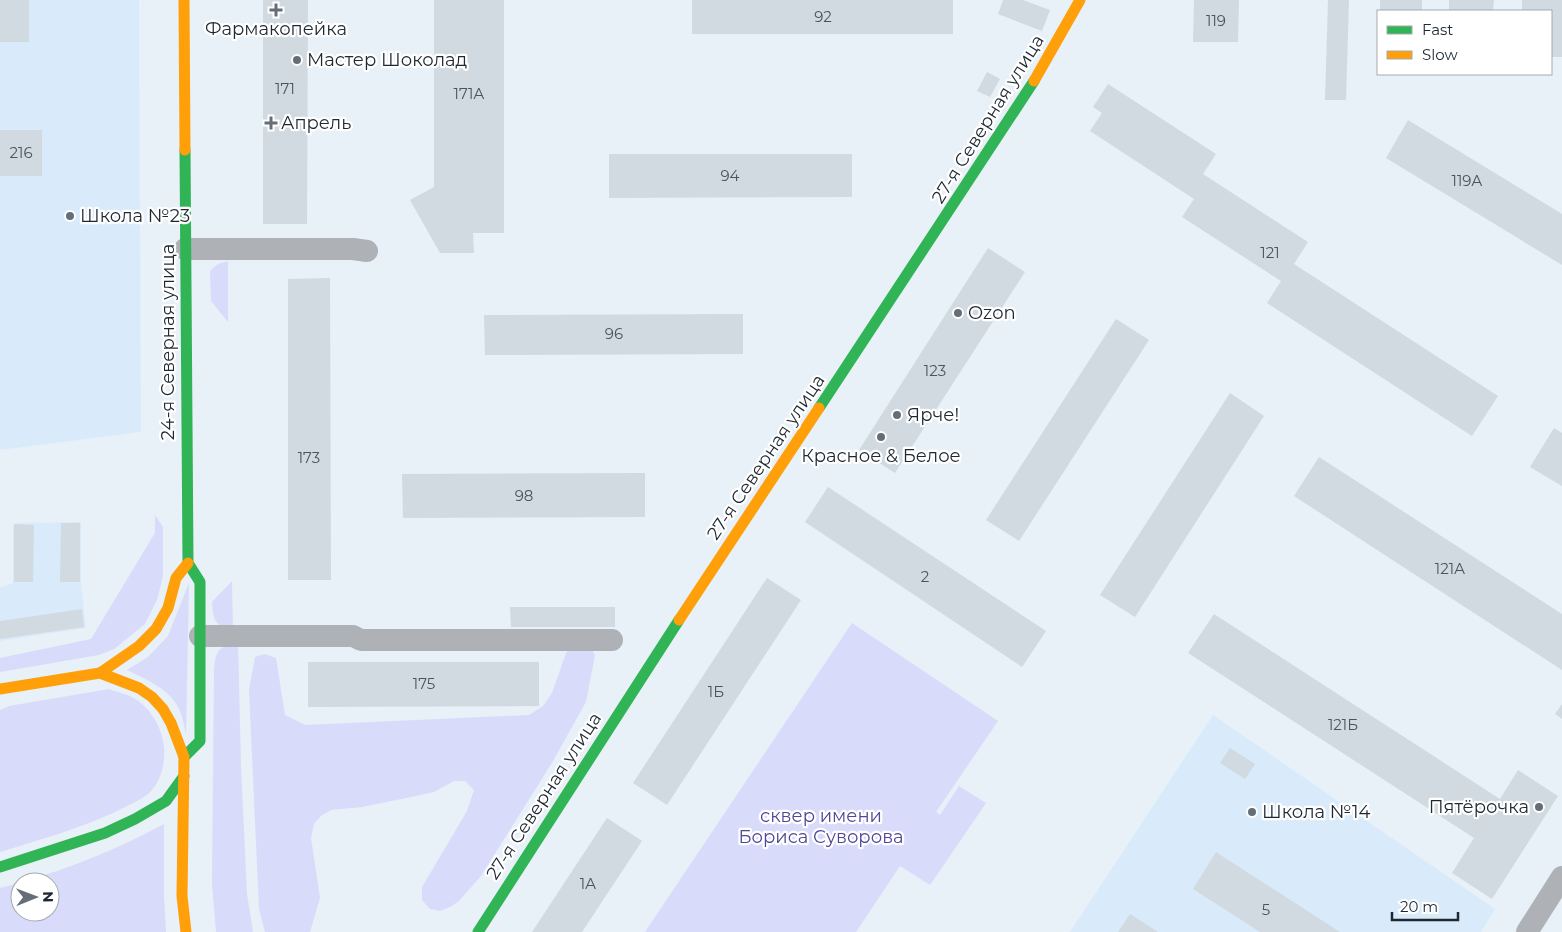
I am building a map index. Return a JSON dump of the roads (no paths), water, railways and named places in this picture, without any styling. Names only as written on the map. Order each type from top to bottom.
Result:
[{"type":"main road","name":"24-я Северная улица","points":[[184,0],[188,563],[200,582],[200,741],[184,756]]},
{"type":"main road","name":"27-я Северная улица","points":[[478,932],[649,666],[1028,92],[1080,0]]},
{"type":"main road","points":[[0,689],[100,673],[136,650],[148,639],[168,610],[177,577],[188,563]]},
{"type":"main road","points":[[100,673],[140,688],[152,698],[163,709],[184,756],[182,896],[186,932]]},
{"type":"main road","points":[[0,866],[33,858],[74,844],[105,833],[135,819],[166,801],[184,776]]},
{"type":"street","points":[[185,249],[353,249],[367,251]]},
{"type":"street","points":[[200,636],[353,636],[361,640],[612,640]]},
{"type":"street","points":[[1527,932],[1562,878]]},
{"type":"place","name":"Фармакопейка","points":[[276,10]]},
{"type":"place","name":"Мастер Шоколад","points":[[297,60]]},
{"type":"place","name":"Апрель","points":[[271,123]]},
{"type":"place","name":"Школа №23","points":[[70,216]]},
{"type":"place","name":"Ozon","points":[[958,313]]},
{"type":"place","name":"Ярче!","points":[[897,415]]},
{"type":"place","name":"Красное & Белое","points":[[881,437]]},
{"type":"place","name":"Пятёрочка","points":[[1539,807]]},
{"type":"place","name":"Школа №14","points":[[1252,812]]},
{"type":"park label","name":"сквер имени Бориса Суворова","points":[[821,826]]}]
